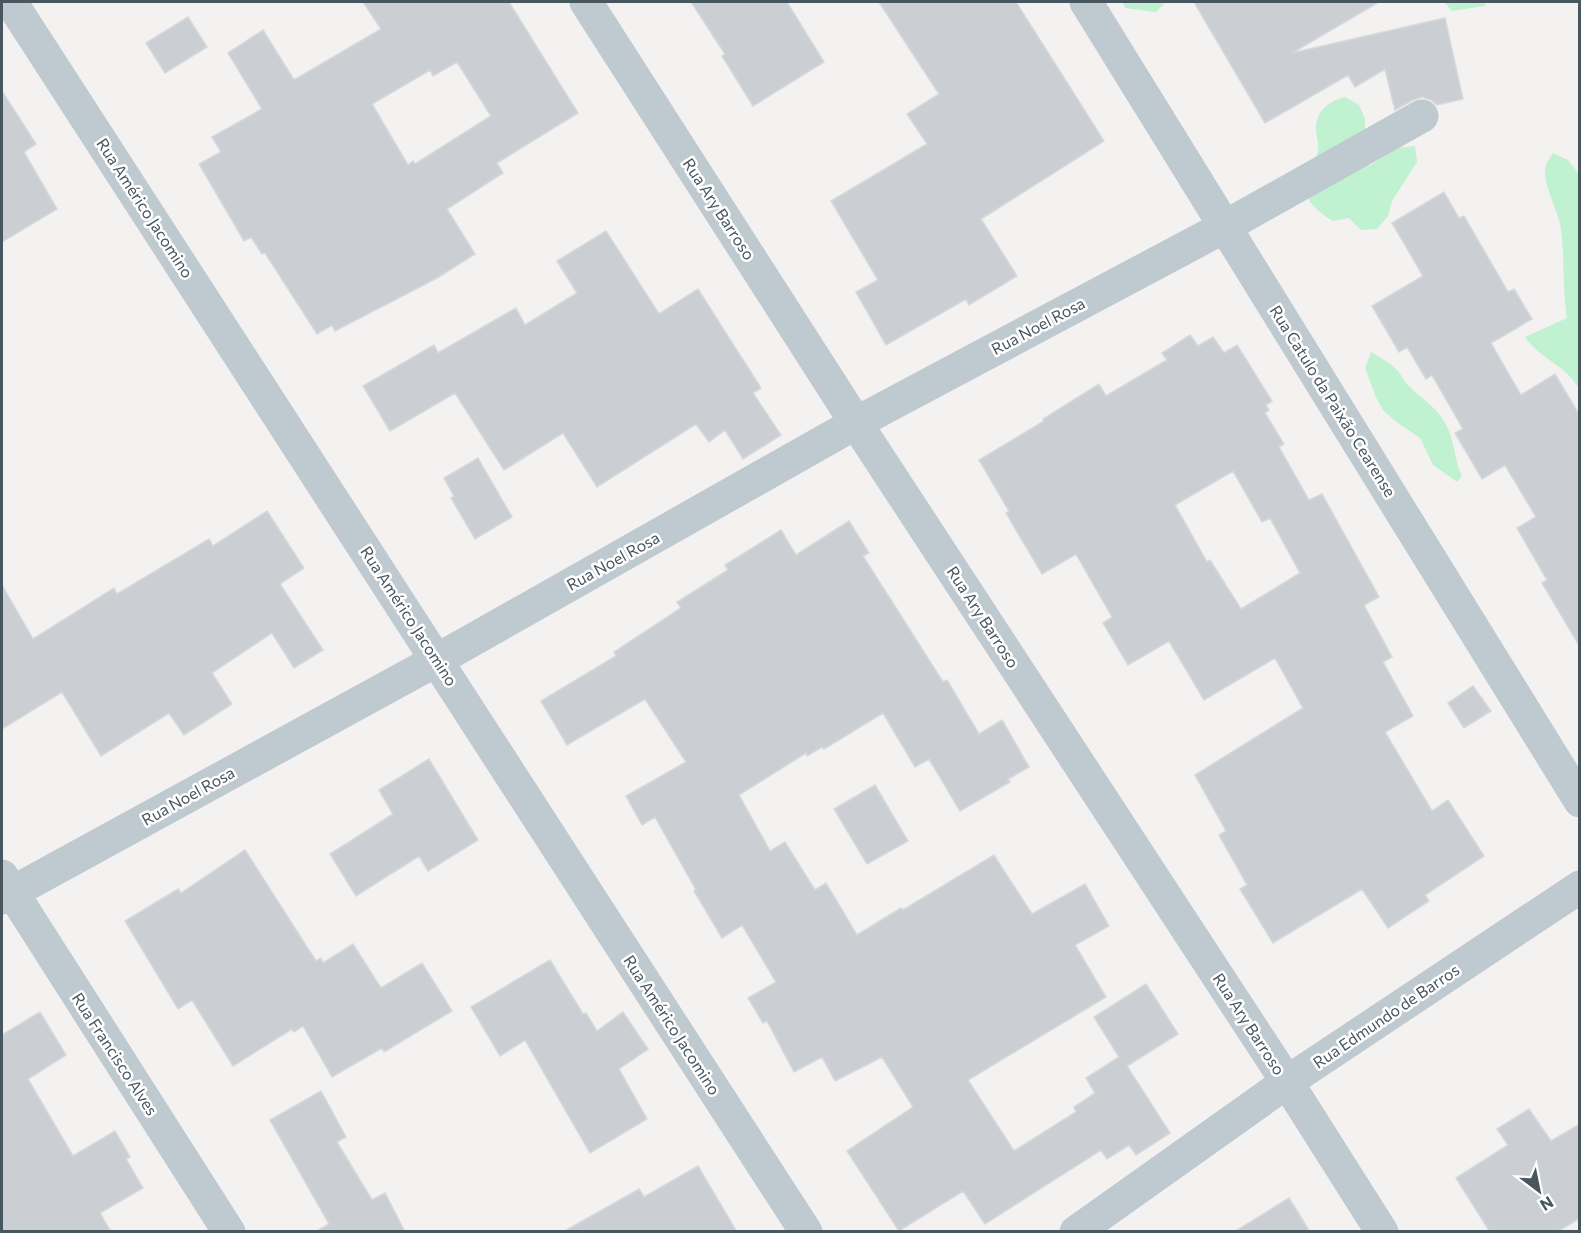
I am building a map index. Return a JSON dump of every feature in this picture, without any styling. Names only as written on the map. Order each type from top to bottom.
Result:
[{"type":"street","name":"Rua Américo Jacomino","points":[[11,2],[806,1232]]},
{"type":"street","name":"Rua Ary Barroso","points":[[586,2],[856,423],[1383,1232]]},
{"type":"street","name":"Rua Catulo da Paixão Cearense","points":[[1086,2],[1580,801]]},
{"type":"street","name":"Rua Noel Rosa","points":[[5,889],[437,660],[856,423],[1226,226],[1422,116]]},
{"type":"street","name":"Rua Edmundo de Barros","points":[[1076,1232],[1287,1082],[1580,887]]},
{"type":"street","name":"Rua Francisco Alves","points":[[5,889],[229,1232]]},
{"type":"green space","points":[[1123,2],[1166,2],[1156,12],[1125,8]]},
{"type":"green space","points":[[1444,2],[1485,2],[1485,6],[1452,11]]},
{"type":"green space","points":[[1345,97],[1359,105],[1365,119],[1365,152],[1369,166],[1397,148],[1415,146],[1417,162],[1392,201],[1388,216],[1377,229],[1361,230],[1349,218],[1333,221],[1313,205],[1306,194],[1306,182],[1318,151],[1316,128],[1318,116],[1329,104]]},
{"type":"green space","points":[[1553,153],[1568,160],[1579,174],[1579,389],[1567,374],[1531,345],[1525,337],[1567,318],[1561,229],[1549,193],[1545,170]]},
{"type":"green space","points":[[1371,352],[1395,368],[1407,384],[1432,406],[1446,424],[1462,476],[1457,482],[1433,465],[1420,438],[1383,410],[1365,368]]},
{"type":"building","points":[[363,2],[509,2],[578,113],[497,163],[503,173],[447,209],[475,254],[437,278],[335,331],[332,325],[317,334],[265,253],[262,254],[251,237],[244,241],[199,164],[221,152],[212,137],[262,109],[228,53],[263,30],[294,80],[381,29]],"holes":[[[457,62],[491,116],[415,164],[413,161],[408,165],[372,104],[430,70],[433,76]]]},
{"type":"building","points":[[691,2],[787,2],[824,62],[753,106],[722,56],[725,54]]},
{"type":"building","points":[[879,2],[1016,2],[1104,141],[981,219],[1017,276],[969,305],[966,299],[886,345],[856,292],[878,280],[831,201],[927,144],[907,114],[939,94]]},
{"type":"building","points":[[1194,2],[1379,2],[1292,53],[1445,18],[1463,99],[1437,105],[1422,97],[1395,110],[1385,69],[1355,87],[1348,75],[1265,123]]},
{"type":"building","points":[[188,17],[207,47],[165,73],[146,43]]},
{"type":"building","points":[[2,91],[36,144],[24,152],[57,209],[2,242]]},
{"type":"building","points":[[1444,192],[1459,218],[1464,216],[1508,292],[1514,289],[1532,319],[1491,343],[1521,395],[1555,374],[1580,416],[1580,647],[1542,583],[1547,580],[1517,528],[1536,517],[1505,465],[1482,479],[1455,433],[1463,429],[1432,375],[1426,379],[1407,347],[1399,352],[1372,306],[1423,276],[1392,223]]},
{"type":"building","points":[[606,231],[659,314],[698,289],[761,388],[753,393],[781,435],[743,459],[725,430],[709,442],[696,424],[597,487],[563,433],[504,470],[455,393],[390,431],[363,386],[434,345],[438,353],[516,308],[525,325],[577,293],[557,261]]},
{"type":"building","points":[[1190,335],[1198,346],[1213,337],[1224,353],[1237,345],[1272,401],[1266,405],[1269,410],[1265,413],[1284,444],[1279,447],[1309,500],[1322,494],[1379,597],[1364,605],[1392,657],[1383,662],[1413,716],[1385,732],[1432,811],[1448,800],[1484,856],[1425,895],[1429,901],[1388,928],[1362,889],[1273,943],[1240,889],[1247,885],[1219,835],[1226,831],[1195,775],[1303,708],[1275,658],[1204,700],[1169,641],[1128,665],[1103,623],[1112,617],[1076,554],[1042,574],[1006,513],[1009,511],[979,460],[1044,421],[1043,419],[1099,384],[1106,396],[1167,360],[1162,353]],"holes":[[[1233,471],[1262,522],[1270,518],[1300,573],[1241,609],[1210,560],[1207,562],[1175,505]]]},
{"type":"building","points":[[478,458],[512,517],[475,539],[451,498],[454,496],[444,478]]},
{"type":"building","points":[[267,511],[304,568],[280,584],[323,650],[294,668],[272,633],[212,673],[232,704],[184,735],[169,713],[101,756],[62,692],[2,729],[2,585],[33,639],[114,588],[117,594],[209,539],[213,546]]},
{"type":"building","points":[[849,521],[869,553],[863,556],[943,682],[947,680],[979,734],[1002,720],[1029,767],[1008,779],[1010,782],[960,811],[929,759],[915,767],[883,713],[824,749],[822,747],[807,756],[806,753],[739,795],[770,851],[785,842],[815,890],[826,883],[857,935],[994,855],[1032,914],[1085,884],[1109,926],[1075,945],[1106,997],[968,1080],[1014,1151],[1076,1112],[1074,1107],[1095,1093],[1086,1078],[1119,1057],[1094,1017],[1146,984],[1178,1034],[1127,1066],[1170,1133],[1136,1155],[1129,1145],[1107,1159],[1101,1150],[985,1224],[963,1191],[899,1231],[847,1151],[913,1107],[882,1057],[835,1081],[822,1057],[794,1072],[767,1021],[763,1023],[748,998],[776,982],[742,925],[722,938],[655,817],[642,825],[626,796],[686,762],[645,699],[567,745],[541,701],[616,656],[614,652],[681,608],[677,602],[728,570],[725,565],[781,530],[796,555]]},
{"type":"building","points":[[1473,686],[1491,711],[1464,728],[1448,703]]},
{"type":"building","points":[[429,759],[478,840],[428,871],[419,856],[356,896],[330,854],[393,814],[379,790]]},
{"type":"building","points":[[875,785],[908,841],[867,864],[834,809]]},
{"type":"building","points":[[245,850],[316,961],[321,958],[323,963],[353,944],[381,988],[422,963],[452,1011],[384,1052],[382,1048],[332,1077],[303,1026],[294,1032],[292,1029],[233,1066],[192,1000],[178,1009],[125,921],[178,889],[181,893]]},
{"type":"building","points":[[550,960],[583,1014],[586,1013],[597,1031],[623,1012],[648,1049],[619,1069],[647,1119],[590,1153],[525,1040],[500,1056],[471,1007]]},
{"type":"building","points":[[40,1012],[66,1055],[28,1079],[73,1156],[115,1131],[130,1157],[126,1159],[143,1188],[100,1213],[111,1232],[2,1232],[2,1035]]},
{"type":"building","points":[[321,1091],[346,1137],[337,1142],[372,1200],[385,1193],[405,1232],[315,1232],[329,1224],[270,1120]]},
{"type":"building","points":[[1529,1109],[1551,1141],[1580,1124],[1580,1218],[1557,1232],[1490,1232],[1456,1178],[1508,1145],[1497,1129]]},
{"type":"building","points":[[698,1166],[737,1232],[563,1232],[639,1189],[644,1197]]},
{"type":"building","points":[[1289,1198],[1310,1232],[1234,1232]]}]
